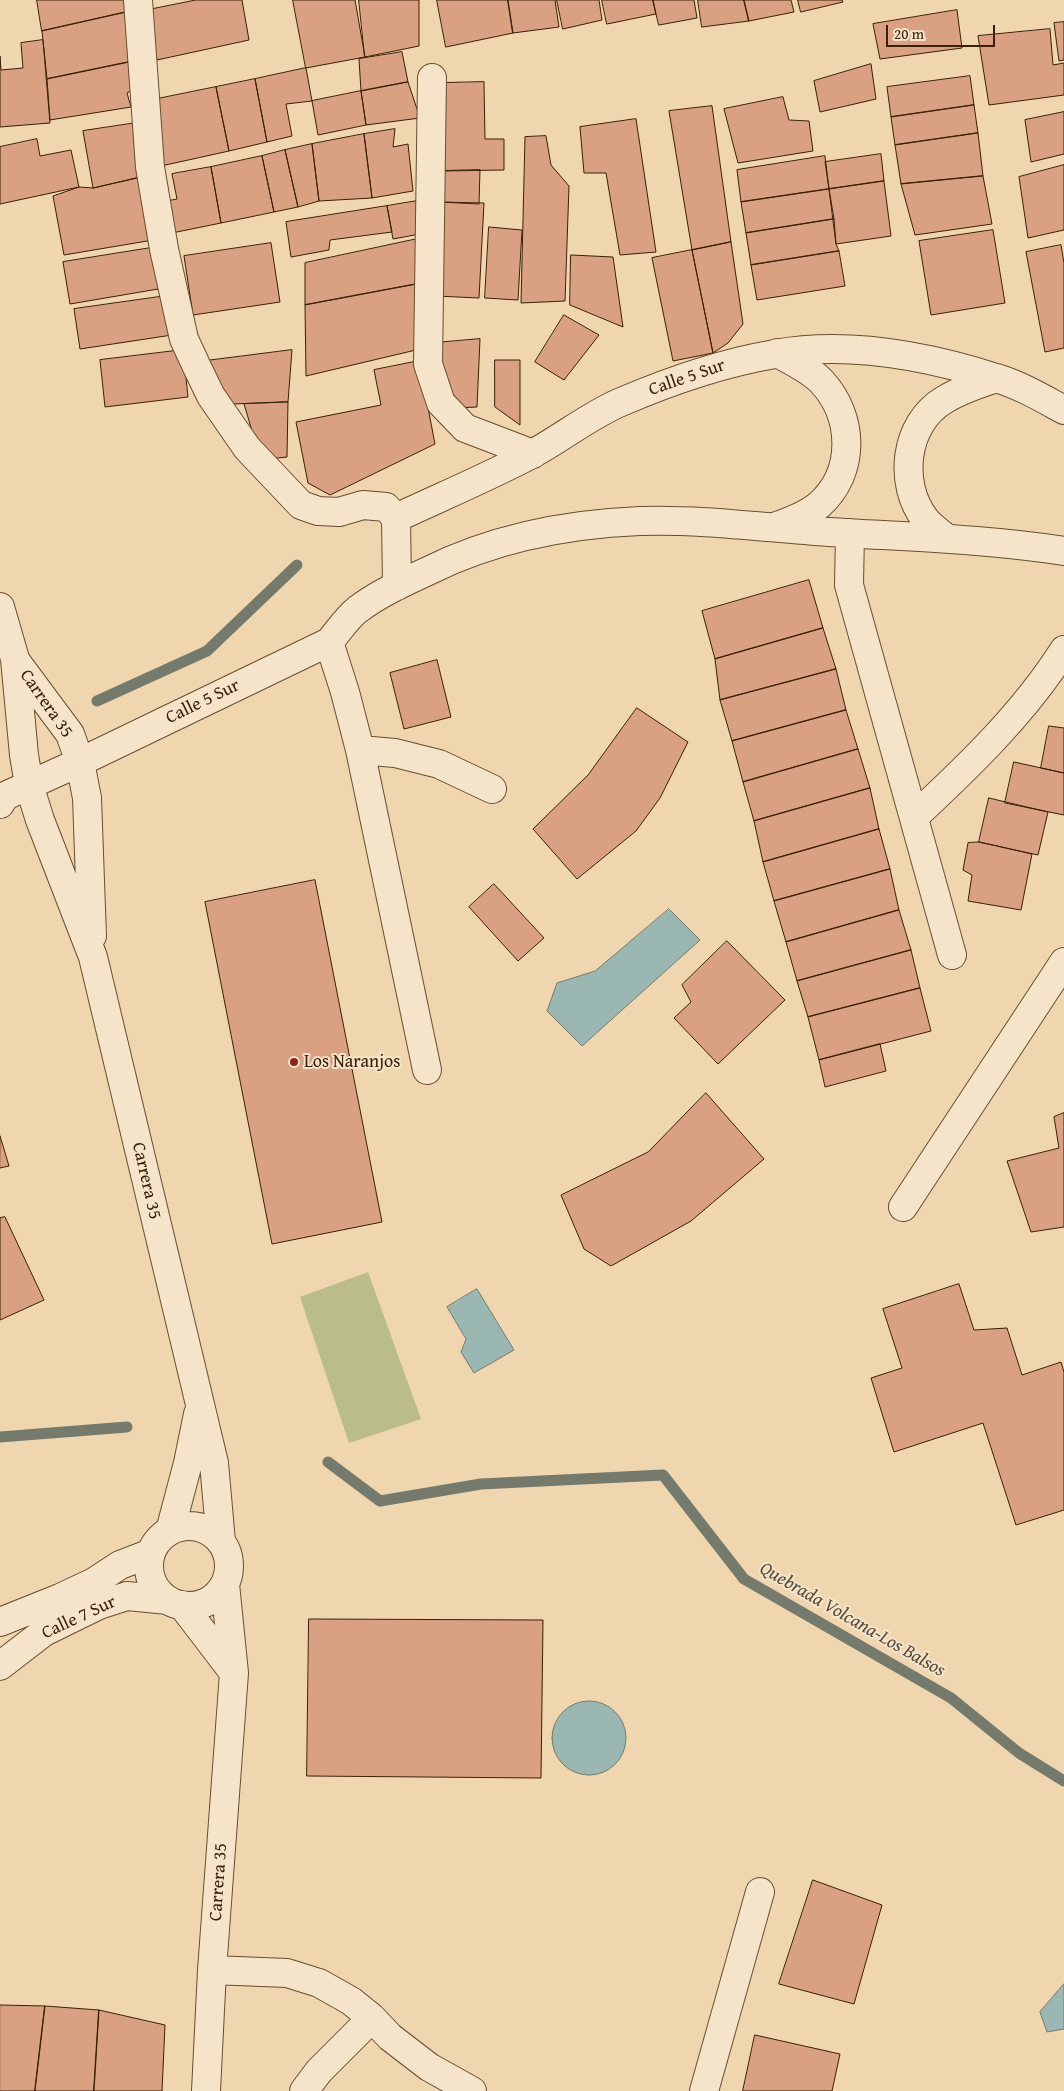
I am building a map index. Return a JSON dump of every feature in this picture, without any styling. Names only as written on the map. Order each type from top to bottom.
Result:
[{"type":"street","points":[[138,0],[150,167],[164,249],[184,338],[211,396],[247,448],[301,505],[318,511],[339,512],[364,505],[386,507],[396,518],[397,586]]},
{"type":"street","points":[[432,78],[428,364],[441,403],[465,428],[533,454]]},
{"type":"street","name":"Calle 5 Sur","points":[[396,518],[533,454],[618,403],[730,363],[777,353],[832,349],[884,353],[937,361],[997,378],[1032,392],[1064,410]]},
{"type":"street","points":[[770,528],[794,520],[818,505],[836,484],[846,458],[847,430],[838,403],[821,381],[777,353]]},
{"type":"street","points":[[944,537],[925,519],[912,496],[908,470],[911,443],[923,419],[942,401],[966,388],[997,378]]},
{"type":"street","name":"Calle 5 Sur","points":[[0,804],[5,796],[80,762],[328,642],[356,611],[397,586],[449,560],[513,538],[586,524],[642,521],[698,522],[850,533],[944,537],[1064,550]]},
{"type":"street","points":[[850,533],[849,585],[952,955]]},
{"type":"street","name":"Carrera 35","points":[[0,607],[14,659],[29,785],[40,820],[93,958],[214,1464],[221,1542]]},
{"type":"street","points":[[328,642],[345,692],[360,750],[427,1070]]},
{"type":"street","points":[[914,817],[957,778],[1007,724],[1050,672],[1064,650]]},
{"type":"street","name":"Carrera 35","points":[[14,659],[70,734],[80,762],[87,798],[93,958]]},
{"type":"street","points":[[360,750],[395,753],[439,764],[492,789]]},
{"type":"street","points":[[903,1207],[1064,962]]},
{"type":"street","name":"Carrera 35","points":[[170,1531],[188,1463],[200,1406]]},
{"type":"street","points":[[175,1602],[194,1605],[207,1601],[217,1594],[224,1584],[228,1571],[226,1551],[221,1542],[210,1532],[198,1527],[183,1527],[170,1531],[158,1540],[151,1553],[149,1566],[151,1579],[157,1591],[175,1602],[234,1673]]},
{"type":"street","name":"Calle 7 Sur","points":[[0,1622],[60,1598],[94,1582],[120,1565],[151,1553]]},
{"type":"street","name":"Carrera 35","points":[[206,2091],[212,1970],[234,1673],[224,1584]]},
{"type":"street","name":"Calle 7 Sur","points":[[0,1666],[44,1632],[99,1605],[127,1596],[175,1602]]},
{"type":"street","points":[[704,2091],[760,1892]]},
{"type":"street","points":[[212,1970],[287,1972],[319,1983],[351,2001],[372,2018],[390,2037],[429,2067],[472,2091]]},
{"type":"street","points":[[304,2091],[319,2071],[372,2018]]},
{"type":"green space","points":[[368,1272],[421,1419],[349,1443],[300,1297]]},
{"type":"water","points":[[669,909],[700,940],[582,1046],[547,1011],[557,983],[595,971]]},
{"type":"water","points":[[477,1289],[514,1350],[474,1373],[461,1352],[466,1339],[447,1307]]},
{"type":"water","points":[[582,1701],[596,1701],[610,1707],[620,1717],[626,1731],[626,1745],[620,1759],[610,1769],[596,1775],[582,1775],[568,1769],[558,1759],[552,1745],[552,1731],[558,1717],[568,1707]]},
{"type":"water","points":[[1064,1984],[1064,2029],[1047,2032],[1040,2012]]},
{"type":"building","points":[[37,0],[130,0],[131,11],[42,31]]},
{"type":"building","points":[[196,0],[242,0],[249,40],[157,60],[148,10]]},
{"type":"building","points":[[293,0],[355,0],[365,57],[306,68]]},
{"type":"building","points":[[359,0],[419,0],[419,46],[365,57]]},
{"type":"building","points":[[437,0],[508,0],[513,33],[446,47]]},
{"type":"building","points":[[508,0],[555,0],[559,27],[513,33]]},
{"type":"building","points":[[557,0],[599,0],[602,20],[563,29]]},
{"type":"building","points":[[602,0],[653,0],[656,14],[607,24]]},
{"type":"building","points":[[653,0],[694,0],[697,18],[659,25]]},
{"type":"building","points":[[698,0],[744,0],[749,21],[702,27]]},
{"type":"building","points":[[744,0],[791,0],[794,12],[749,21]]},
{"type":"building","points":[[798,0],[842,0],[843,2],[801,12]]},
{"type":"building","points":[[957,10],[962,48],[880,59],[873,24]]},
{"type":"building","points":[[131,11],[134,61],[47,79],[42,31]]},
{"type":"building","points":[[1064,22],[1064,60],[1059,61],[1054,23]]},
{"type":"building","points":[[1050,29],[1053,65],[1064,63],[1064,95],[989,105],[978,36]]},
{"type":"building","points":[[43,40],[50,123],[0,127],[0,56],[1,70],[23,68],[21,43]]},
{"type":"building","points":[[402,52],[408,82],[361,91],[359,59]]},
{"type":"building","points":[[134,61],[136,88],[127,93],[131,107],[50,120],[47,79]]},
{"type":"building","points":[[871,64],[876,99],[820,112],[814,81]]},
{"type":"building","points":[[306,68],[312,101],[286,104],[292,136],[267,142],[255,79]]},
{"type":"building","points":[[970,76],[974,105],[891,117],[887,87]]},
{"type":"building","points":[[255,79],[267,142],[229,151],[216,87]]},
{"type":"building","points":[[408,82],[420,118],[366,125],[361,91]]},
{"type":"building","points":[[484,82],[485,139],[504,139],[504,170],[442,171],[441,83]]},
{"type":"building","points":[[216,87],[229,151],[161,166],[157,99]]},
{"type":"building","points":[[361,91],[366,125],[318,135],[312,101]]},
{"type":"building","points":[[783,97],[789,120],[809,121],[813,151],[738,163],[724,109]]},
{"type":"building","points":[[974,105],[978,133],[895,145],[891,117]]},
{"type":"building","points":[[712,106],[731,242],[692,250],[669,111]]},
{"type":"building","points":[[1064,112],[1064,154],[1031,162],[1025,120]]},
{"type":"building","points":[[636,119],[656,252],[620,255],[606,173],[584,173],[580,127]]},
{"type":"building","points":[[136,123],[146,176],[93,188],[83,131]]},
{"type":"building","points":[[395,129],[393,147],[408,144],[413,191],[372,198],[364,134]]},
{"type":"building","points":[[978,133],[983,176],[901,184],[895,145]]},
{"type":"building","points":[[364,134],[372,198],[319,201],[312,144]]},
{"type":"building","points":[[546,136],[551,165],[569,186],[565,301],[521,303],[525,137]]},
{"type":"building","points":[[37,139],[40,156],[71,150],[79,187],[0,204],[0,147]]},
{"type":"building","points":[[312,144],[319,201],[298,207],[285,150]]},
{"type":"building","points":[[285,150],[298,207],[274,212],[262,156]]},
{"type":"building","points":[[881,154],[884,181],[829,189],[825,162]]},
{"type":"building","points":[[262,156],[274,212],[221,223],[211,167]]},
{"type":"building","points":[[825,156],[829,189],[741,202],[737,170]]},
{"type":"building","points":[[1064,165],[1064,230],[1028,238],[1019,177]]},
{"type":"building","points":[[211,167],[221,223],[167,234],[161,202],[177,199],[172,174]]},
{"type":"building","points":[[480,170],[479,204],[440,202],[442,171]]},
{"type":"building","points":[[146,176],[159,239],[64,255],[53,196],[79,187],[93,188]]},
{"type":"building","points":[[983,176],[992,224],[915,235],[901,184]]},
{"type":"building","points":[[884,181],[891,236],[836,244],[829,189]]},
{"type":"building","points":[[829,189],[834,219],[746,233],[741,202]]},
{"type":"building","points":[[423,200],[425,233],[393,239],[387,206]]},
{"type":"building","points":[[440,202],[484,203],[479,298],[436,296]]},
{"type":"building","points":[[387,206],[392,232],[330,240],[329,250],[291,257],[286,222]]},
{"type":"building","points":[[834,219],[836,244],[839,251],[751,265],[746,233]]},
{"type":"building","points":[[489,227],[522,230],[518,300],[485,298]]},
{"type":"building","points":[[993,230],[1005,303],[931,315],[919,241]]},
{"type":"building","points":[[422,238],[422,283],[305,305],[305,263]]},
{"type":"building","points":[[731,242],[743,324],[728,343],[713,353],[692,250]]},
{"type":"building","points":[[271,243],[280,302],[193,315],[184,256]]},
{"type":"building","points":[[1061,245],[1064,263],[1064,348],[1045,352],[1026,252]]},
{"type":"building","points":[[157,247],[164,288],[70,304],[63,262]]},
{"type":"building","points":[[692,250],[713,353],[673,361],[652,258]]},
{"type":"building","points":[[839,251],[845,286],[757,300],[751,265]]},
{"type":"building","points":[[571,255],[613,257],[623,327],[570,305]]},
{"type":"building","points":[[422,283],[416,350],[306,376],[305,305]]},
{"type":"building","points":[[166,296],[172,335],[80,349],[74,309]]},
{"type":"building","points":[[564,315],[599,335],[564,380],[535,362]]},
{"type":"building","points":[[480,339],[477,407],[456,408],[434,343]]},
{"type":"building","points":[[183,350],[188,397],[105,407],[100,360]]},
{"type":"building","points":[[292,350],[288,402],[232,404],[205,361]]},
{"type":"building","points":[[495,360],[520,360],[520,425],[495,407]]},
{"type":"building","points":[[419,361],[435,444],[330,495],[308,483],[296,422],[381,405],[374,370]]},
{"type":"building","points":[[288,402],[287,457],[269,459],[255,441],[244,404]]},
{"type":"building","points":[[809,580],[823,628],[715,659],[702,611]]},
{"type":"building","points":[[823,628],[836,669],[720,700],[715,659]]},
{"type":"building","points":[[437,660],[451,717],[404,729],[390,673]]},
{"type":"building","points":[[836,669],[846,710],[732,741],[720,700]]},
{"type":"building","points":[[637,708],[688,742],[660,798],[636,831],[577,879],[533,829],[588,775]]},
{"type":"building","points":[[846,710],[858,749],[743,782],[732,741]]},
{"type":"building","points":[[1049,726],[1064,728],[1064,773],[1041,768]]},
{"type":"building","points":[[858,749],[870,788],[754,821],[743,782]]},
{"type":"building","points":[[1014,762],[1064,773],[1064,815],[1005,803]]},
{"type":"building","points":[[870,788],[879,829],[763,862],[754,821]]},
{"type":"building","points":[[989,798],[1048,812],[1038,855],[979,842]]},
{"type":"building","points":[[879,829],[890,869],[774,901],[763,862]]},
{"type":"building","points":[[979,842],[1032,854],[1021,910],[968,901],[972,875],[963,870],[968,843]]},
{"type":"building","points":[[890,869],[899,910],[786,942],[774,901]]},
{"type":"building","name":"Los Naranjos","points":[[315,880],[382,1222],[272,1244],[205,902]]},
{"type":"building","points":[[494,884],[544,938],[518,961],[469,907]]},
{"type":"building","points":[[899,910],[911,950],[797,981],[786,942]]},
{"type":"building","points":[[727,941],[785,1000],[718,1064],[674,1018],[691,1002],[682,985]]},
{"type":"building","points":[[911,950],[920,988],[808,1017],[797,981]]},
{"type":"building","points":[[920,988],[931,1031],[819,1060],[808,1017]]},
{"type":"building","points":[[880,1044],[886,1071],[825,1087],[819,1060]]},
{"type":"building","points":[[706,1093],[764,1159],[691,1221],[611,1266],[584,1249],[561,1195],[648,1152]]},
{"type":"building","points":[[1064,1113],[1064,1227],[1031,1232],[1007,1161],[1059,1148],[1054,1117]]},
{"type":"building","points":[[0,1136],[9,1166],[0,1168]]},
{"type":"building","points":[[5,1217],[44,1300],[0,1320],[0,1218]]},
{"type":"building","points":[[959,1284],[974,1330],[1007,1328],[1022,1375],[1061,1362],[1064,1372],[1064,1510],[1016,1525],[983,1423],[894,1452],[871,1378],[902,1368],[883,1309]]},
{"type":"building","points":[[309,1619],[543,1620],[541,1778],[307,1776]]},
{"type":"building","points":[[813,1880],[882,1905],[854,2004],[779,1984]]},
{"type":"building","points":[[0,2005],[45,2006],[35,2091],[0,2091]]},
{"type":"building","points":[[45,2006],[99,2010],[94,2091],[35,2091]]},
{"type":"building","points":[[99,2010],[165,2025],[162,2091],[94,2091]]},
{"type":"building","points":[[755,2035],[840,2054],[832,2091],[743,2091]]},
{"type":"waterway","points":[[97,701],[207,651],[297,565]]},
{"type":"waterway","name":"Quebrada Volcana-Los Balsos","points":[[0,1437],[127,1427]]},
{"type":"waterway","name":"Quebrada Volcana-Los Balsos","points":[[328,1462],[380,1501],[481,1484],[663,1475],[744,1579],[951,1698],[1019,1753],[1064,1781]]},
{"type":"place","name":"Los Naranjos","points":[[294,1062]]}]
